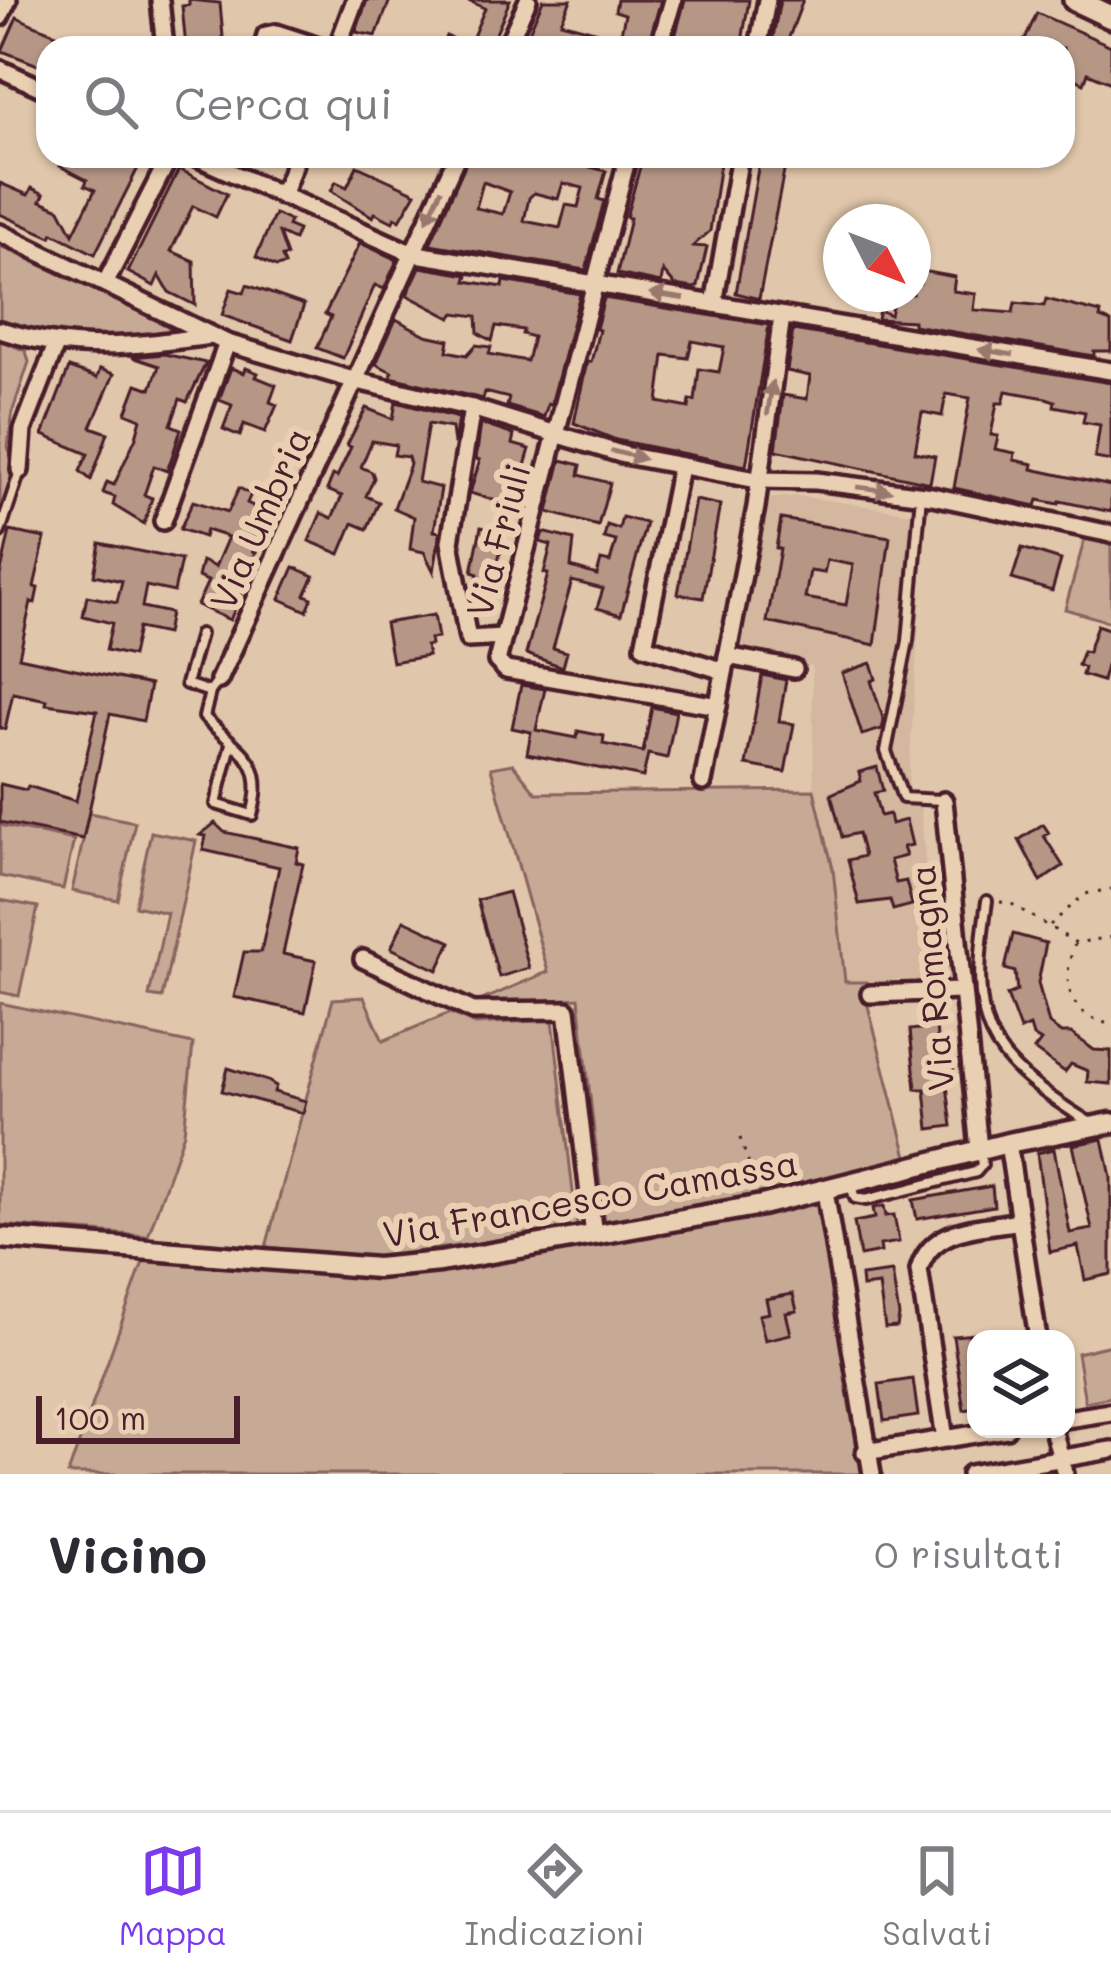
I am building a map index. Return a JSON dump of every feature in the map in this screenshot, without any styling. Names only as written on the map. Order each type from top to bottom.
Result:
[{"type":"main road","points":[[1076,0],[1111,17]]},
{"type":"street","points":[[0,17],[8,0]]},
{"type":"street","points":[[160,0],[164,36]]},
{"type":"street","points":[[346,36],[355,0]]},
{"type":"street","points":[[512,36],[528,0]]},
{"type":"street","points":[[662,36],[673,0]]},
{"type":"street","points":[[760,36],[767,0]]},
{"type":"street","points":[[0,69],[36,86]]},
{"type":"street","points":[[106,282],[164,168]]},
{"type":"street","points":[[220,168],[411,254],[1111,371]]},
{"type":"street","points":[[282,196],[292,168]]},
{"type":"street","name":"Via Umbria","points":[[215,686],[451,168]]},
{"type":"street","name":"Via Friuli","points":[[625,168],[496,661],[506,670],[718,706]]},
{"type":"street","points":[[714,304],[738,168]]},
{"type":"street","points":[[0,233],[220,339],[353,380],[680,467],[758,480],[816,481],[921,495],[1111,534]]},
{"type":"street","points":[[704,782],[756,507],[782,316]]},
{"type":"street","points":[[0,330],[56,346],[99,349],[220,339]]},
{"type":"street","points":[[163,521],[220,339]]},
{"type":"street","points":[[20,470],[22,430],[56,346]]},
{"type":"street","points":[[472,408],[450,542],[468,639],[503,637]]},
{"type":"street","points":[[680,467],[644,646],[725,663],[794,669]]},
{"type":"street","name":"Via Romagna","points":[[944,801],[979,1149]]},
{"type":"street","points":[[363,959],[473,1011],[567,1010],[594,1236]]},
{"type":"street","points":[[870,994],[961,991]]},
{"type":"street","name":"Via Francesco Camassa","points":[[0,1238],[377,1268],[515,1251],[763,1205],[1008,1142],[1107,1126]]},
{"type":"street","points":[[1008,1142],[1037,1330]]},
{"type":"street","points":[[825,1191],[872,1474]]},
{"type":"street","points":[[945,1439],[919,1270],[924,1254],[934,1240],[947,1234],[1020,1221]]},
{"type":"street","points":[[1075,1418],[1111,1412]]},
{"type":"street","points":[[866,1452],[967,1435]]},
{"type":"street","points":[[970,1474],[1063,1466],[1111,1450]]},
{"type":"lane","points":[[0,532],[20,470]]},
{"type":"lane","points":[[921,495],[908,641],[886,751],[903,797],[944,801]]},
{"type":"lane","points":[[200,634],[186,684],[215,686],[204,717],[253,763],[260,787],[252,815],[216,804],[231,744]]},
{"type":"lane","points":[[986,901],[981,1000],[989,1035],[1012,1067],[1037,1090],[1107,1126]]},
{"type":"path","points":[[1048,927],[1085,894],[1111,889]]},
{"type":"path","points":[[986,901],[1010,903],[1076,943],[1111,938]]},
{"type":"path","points":[[1076,943],[1066,974],[1068,992],[1087,1016],[1111,1024]]},
{"type":"path","points":[[740,1138],[763,1205]]},
{"type":"shaded area","points":[[0,246],[169,325],[168,336],[78,343],[0,324]]},
{"type":"shaded area","points":[[0,340],[26,351],[29,362],[13,410],[8,447],[17,469],[0,519]]},
{"type":"shaded area","points":[[799,496],[926,515],[908,790],[919,791],[927,881],[941,892],[949,978],[845,983],[833,869],[814,790],[812,666],[740,652],[767,499]]},
{"type":"shaded area","points":[[1085,538],[1111,544],[1111,630],[1110,622],[1065,609]]},
{"type":"shaded area","points":[[513,764],[536,793],[814,790],[833,869],[845,982],[867,982],[868,1006],[908,1160],[760,1198],[604,1221],[579,998],[486,1004],[482,1000],[548,972],[491,768]]},
{"type":"shaded area","points":[[89,813],[135,822],[118,900],[72,891]]},
{"type":"shaded area","points":[[0,825],[74,840],[63,889],[0,876]]},
{"type":"shaded area","points":[[151,832],[196,841],[162,998],[149,996],[167,913],[135,906]]},
{"type":"shaded area","points":[[0,900],[38,907],[19,996],[0,992]]},
{"type":"shaded area","points":[[364,997],[383,1041],[450,1013],[475,1024],[553,1020],[577,1226],[376,1257],[266,1247],[333,999]]},
{"type":"shaded area","points":[[0,1003],[193,1044],[184,1133],[148,1236],[0,1225]]},
{"type":"shaded area","points":[[820,1203],[849,1405],[864,1474],[68,1474],[144,1259],[399,1278]]},
{"type":"shaded area","points":[[1111,1345],[1111,1397],[1085,1402],[1077,1353]]},
{"type":"building","points":[[189,0],[220,3],[223,36],[185,36],[182,6],[189,5]]},
{"type":"building","points":[[367,0],[390,0],[376,36],[356,32]]},
{"type":"building","points":[[466,0],[510,0],[495,36],[473,36],[485,8]]},
{"type":"building","points":[[543,0],[571,0],[561,22],[613,36],[527,36]]},
{"type":"building","points":[[617,0],[661,0],[650,36],[620,36],[625,14],[615,11]]},
{"type":"building","points":[[685,0],[749,0],[743,36],[675,36]]},
{"type":"building","points":[[780,0],[803,0],[790,36],[773,36]]},
{"type":"building","points":[[1037,13],[1111,46],[1111,83],[1088,73],[1084,83],[1075,79],[1075,36],[1026,36]]},
{"type":"building","points":[[17,17],[61,36],[36,36],[36,64],[2,51]]},
{"type":"building","points":[[64,168],[138,168],[95,254],[0,214],[0,183],[28,195],[32,188],[44,194],[41,201],[60,209],[73,234],[95,190],[85,185],[87,180]]},
{"type":"building","points":[[356,168],[361,168],[416,193],[400,220],[395,217],[393,222],[375,213],[373,217],[331,191],[336,182],[347,187]]},
{"type":"building","points":[[464,168],[606,171],[598,199],[604,201],[586,270],[430,244]],"holes":[[[483,182],[510,192],[503,214],[476,208]],[[563,183],[583,188],[578,207],[566,205],[560,228],[524,221],[534,193],[558,199]]]},
{"type":"building","points":[[640,168],[719,168],[710,231],[693,246],[707,247],[698,286],[675,285],[663,271],[661,283],[617,274],[630,218],[626,217]]},
{"type":"building","points":[[758,168],[785,168],[759,299],[736,293]]},
{"type":"building","points":[[179,169],[227,194],[216,217],[193,206],[171,251],[194,261],[195,305],[169,292],[159,275],[154,286],[128,272]]},
{"type":"building","points":[[275,214],[298,230],[294,240],[279,233],[287,256],[282,257],[285,265],[276,267],[256,257]]},
{"type":"building","points":[[360,243],[397,260],[384,289],[375,285],[343,358],[317,348],[331,317],[325,314]]},
{"type":"building","points":[[420,267],[468,275],[466,281],[503,287],[504,281],[580,294],[544,417],[507,406],[509,398],[485,392],[483,399],[391,377],[392,372],[376,364],[396,319],[426,335],[449,340],[447,351],[467,355],[476,345],[491,347],[489,354],[527,361],[533,337],[522,334],[523,330],[496,326],[492,341],[478,333],[477,316],[455,313],[451,318],[407,295]]},
{"type":"building","points":[[931,273],[955,277],[953,291],[976,294],[974,310],[1013,313],[1015,303],[1044,306],[1046,299],[1101,313],[1100,318],[1111,322],[1111,351],[1094,351],[1094,356],[913,325],[913,321],[877,319],[879,312],[931,312]]},
{"type":"building","points":[[247,285],[304,305],[292,340],[222,315],[231,289],[244,293]]},
{"type":"building","points":[[604,298],[769,325],[746,466],[616,440],[574,423]],"holes":[[[692,341],[724,347],[719,372],[699,369],[695,401],[690,400],[689,408],[658,402],[664,355],[688,358]]]},
{"type":"building","points":[[793,330],[1111,383],[1111,461],[1095,458],[1100,425],[1083,422],[1085,412],[1054,406],[1055,401],[1046,398],[1006,391],[1003,403],[997,403],[991,435],[998,436],[995,449],[1015,453],[1014,460],[1033,464],[1032,469],[1111,486],[1111,512],[1060,501],[1038,500],[1036,506],[954,488],[970,398],[946,394],[942,416],[922,412],[915,452],[935,456],[930,483],[776,450],[783,395],[807,399],[810,376],[787,371]]},
{"type":"building","points":[[164,354],[206,363],[187,402],[180,399],[171,425],[181,429],[167,471],[154,466],[144,495],[152,498],[144,524],[113,505],[115,497],[103,493],[107,482],[114,485],[136,437],[141,419],[126,413],[137,384],[151,389],[159,366],[132,357]]},
{"type":"building","points":[[69,368],[97,378],[100,369],[114,374],[91,427],[108,433],[91,480],[80,471],[88,454],[43,435]]},
{"type":"building","points":[[231,368],[244,373],[246,368],[276,385],[270,402],[277,405],[265,432],[244,424],[240,436],[223,429],[232,405],[219,400]]},
{"type":"building","points":[[396,402],[458,418],[454,444],[452,428],[428,424],[418,482],[441,488],[434,572],[424,552],[410,549],[414,517],[394,508],[410,464],[408,457],[394,455],[396,445],[372,441],[361,467],[374,478],[366,496],[379,502],[367,529],[353,523],[340,554],[309,541],[321,513],[332,518],[342,496],[327,490],[366,408],[393,419]]},
{"type":"building","points":[[481,424],[514,435],[512,444],[530,449],[524,469],[534,472],[523,509],[470,493],[480,460],[476,459]]},
{"type":"building","points":[[561,460],[581,465],[579,475],[610,483],[598,526],[548,512]]},
{"type":"building","points":[[239,488],[251,494],[247,503],[274,516],[253,551],[247,581],[230,620],[197,605],[208,581],[198,577],[202,561],[215,567],[228,537],[206,530],[204,537],[180,529],[193,501],[228,512]]},
{"type":"building","points":[[695,500],[720,505],[703,598],[678,594]]},
{"type":"building","points":[[622,517],[646,523],[621,615],[597,608],[603,589],[572,581],[553,648],[567,652],[563,667],[526,654],[548,574],[544,573],[551,545],[540,542],[543,532],[574,540],[571,567],[597,575],[601,560],[610,562],[616,541],[604,538],[607,525],[619,529]]},
{"type":"building","points":[[781,519],[890,537],[875,645],[767,622],[780,549],[776,548]],"holes":[[[827,560],[853,565],[846,605],[805,598],[810,571],[824,573]]]},
{"type":"building","points":[[481,527],[505,533],[491,589],[475,585],[478,574],[472,572]]},
{"type":"building","points":[[10,531],[45,538],[35,603],[31,602],[19,657],[150,685],[143,721],[110,714],[83,839],[0,822],[0,784],[26,790],[28,786],[76,801],[97,711],[46,704],[47,700],[13,693],[5,729],[0,728],[0,576]]},
{"type":"building","points":[[100,543],[181,560],[174,592],[146,586],[142,607],[170,613],[166,634],[138,628],[132,656],[106,650],[112,623],[83,616],[87,596],[117,602],[122,581],[94,575]]},
{"type":"building","points":[[1022,548],[1061,560],[1052,591],[1012,579]]},
{"type":"building","points":[[294,567],[314,576],[305,595],[312,598],[307,611],[280,599]]},
{"type":"building","points":[[434,615],[438,638],[430,639],[431,645],[426,646],[428,656],[392,662],[385,623]]},
{"type":"building","points":[[1097,625],[1111,630],[1111,668],[1106,666],[1102,681],[1082,675],[1084,668],[1078,665]]},
{"type":"building","points":[[871,663],[876,679],[871,681],[884,721],[882,729],[862,735],[842,673]]},
{"type":"building","points":[[762,675],[786,680],[779,721],[794,724],[785,772],[746,765]]},
{"type":"building","points":[[521,685],[545,689],[536,730],[577,738],[578,731],[604,736],[603,744],[643,752],[652,707],[676,712],[667,758],[648,754],[643,777],[527,754],[531,732],[512,728]]},
{"type":"building","points":[[877,767],[883,791],[874,793],[880,816],[889,814],[891,824],[906,820],[912,845],[903,847],[906,856],[890,860],[896,883],[906,881],[912,905],[893,910],[890,900],[859,904],[848,860],[864,856],[858,833],[842,837],[831,794],[861,781],[859,772]]},
{"type":"building","points":[[215,823],[224,832],[299,848],[296,862],[303,864],[283,954],[316,961],[305,1012],[234,997],[244,952],[261,952],[279,867],[203,850],[206,836],[200,835]]},
{"type":"building","points":[[1043,824],[1049,833],[1044,836],[1063,866],[1041,881],[1019,840]]},
{"type":"building","points":[[508,892],[529,968],[499,977],[477,900]]},
{"type":"building","points":[[404,920],[451,942],[438,970],[391,948]]},
{"type":"building","points":[[1013,934],[1046,943],[1038,983],[1049,1024],[1094,1050],[1111,1051],[1111,1084],[1087,1082],[1088,1071],[1071,1064],[1065,1072],[1034,1050],[1041,1041],[1030,1026],[1020,1030],[1007,995],[1017,991],[1015,972],[1005,969]]},
{"type":"building","points":[[936,1027],[939,1059],[952,1057],[954,1076],[946,1077],[952,1126],[929,1129],[925,1089],[916,1089],[910,1030]]},
{"type":"building","points":[[228,1068],[268,1081],[276,1086],[274,1092],[306,1101],[303,1113],[222,1091]]},
{"type":"building","points":[[1103,1139],[1111,1177],[1111,1274],[1085,1280],[1078,1246],[1050,1252],[1037,1153],[1054,1149],[1070,1233],[1092,1229],[1073,1145]]},
{"type":"building","points":[[992,1186],[994,1206],[917,1219],[913,1200]]},
{"type":"building","points":[[884,1206],[886,1216],[894,1215],[899,1242],[860,1256],[854,1222],[875,1218],[873,1208]]},
{"type":"building","points":[[892,1272],[899,1316],[897,1327],[885,1328],[879,1285],[862,1287],[861,1276]]},
{"type":"building","points":[[793,1294],[797,1311],[786,1313],[791,1334],[765,1340],[759,1315],[769,1313],[766,1299]]},
{"type":"building","points":[[967,1335],[967,1410],[964,1410],[953,1336]]},
{"type":"building","points":[[913,1379],[918,1416],[884,1421],[879,1384]]}]
